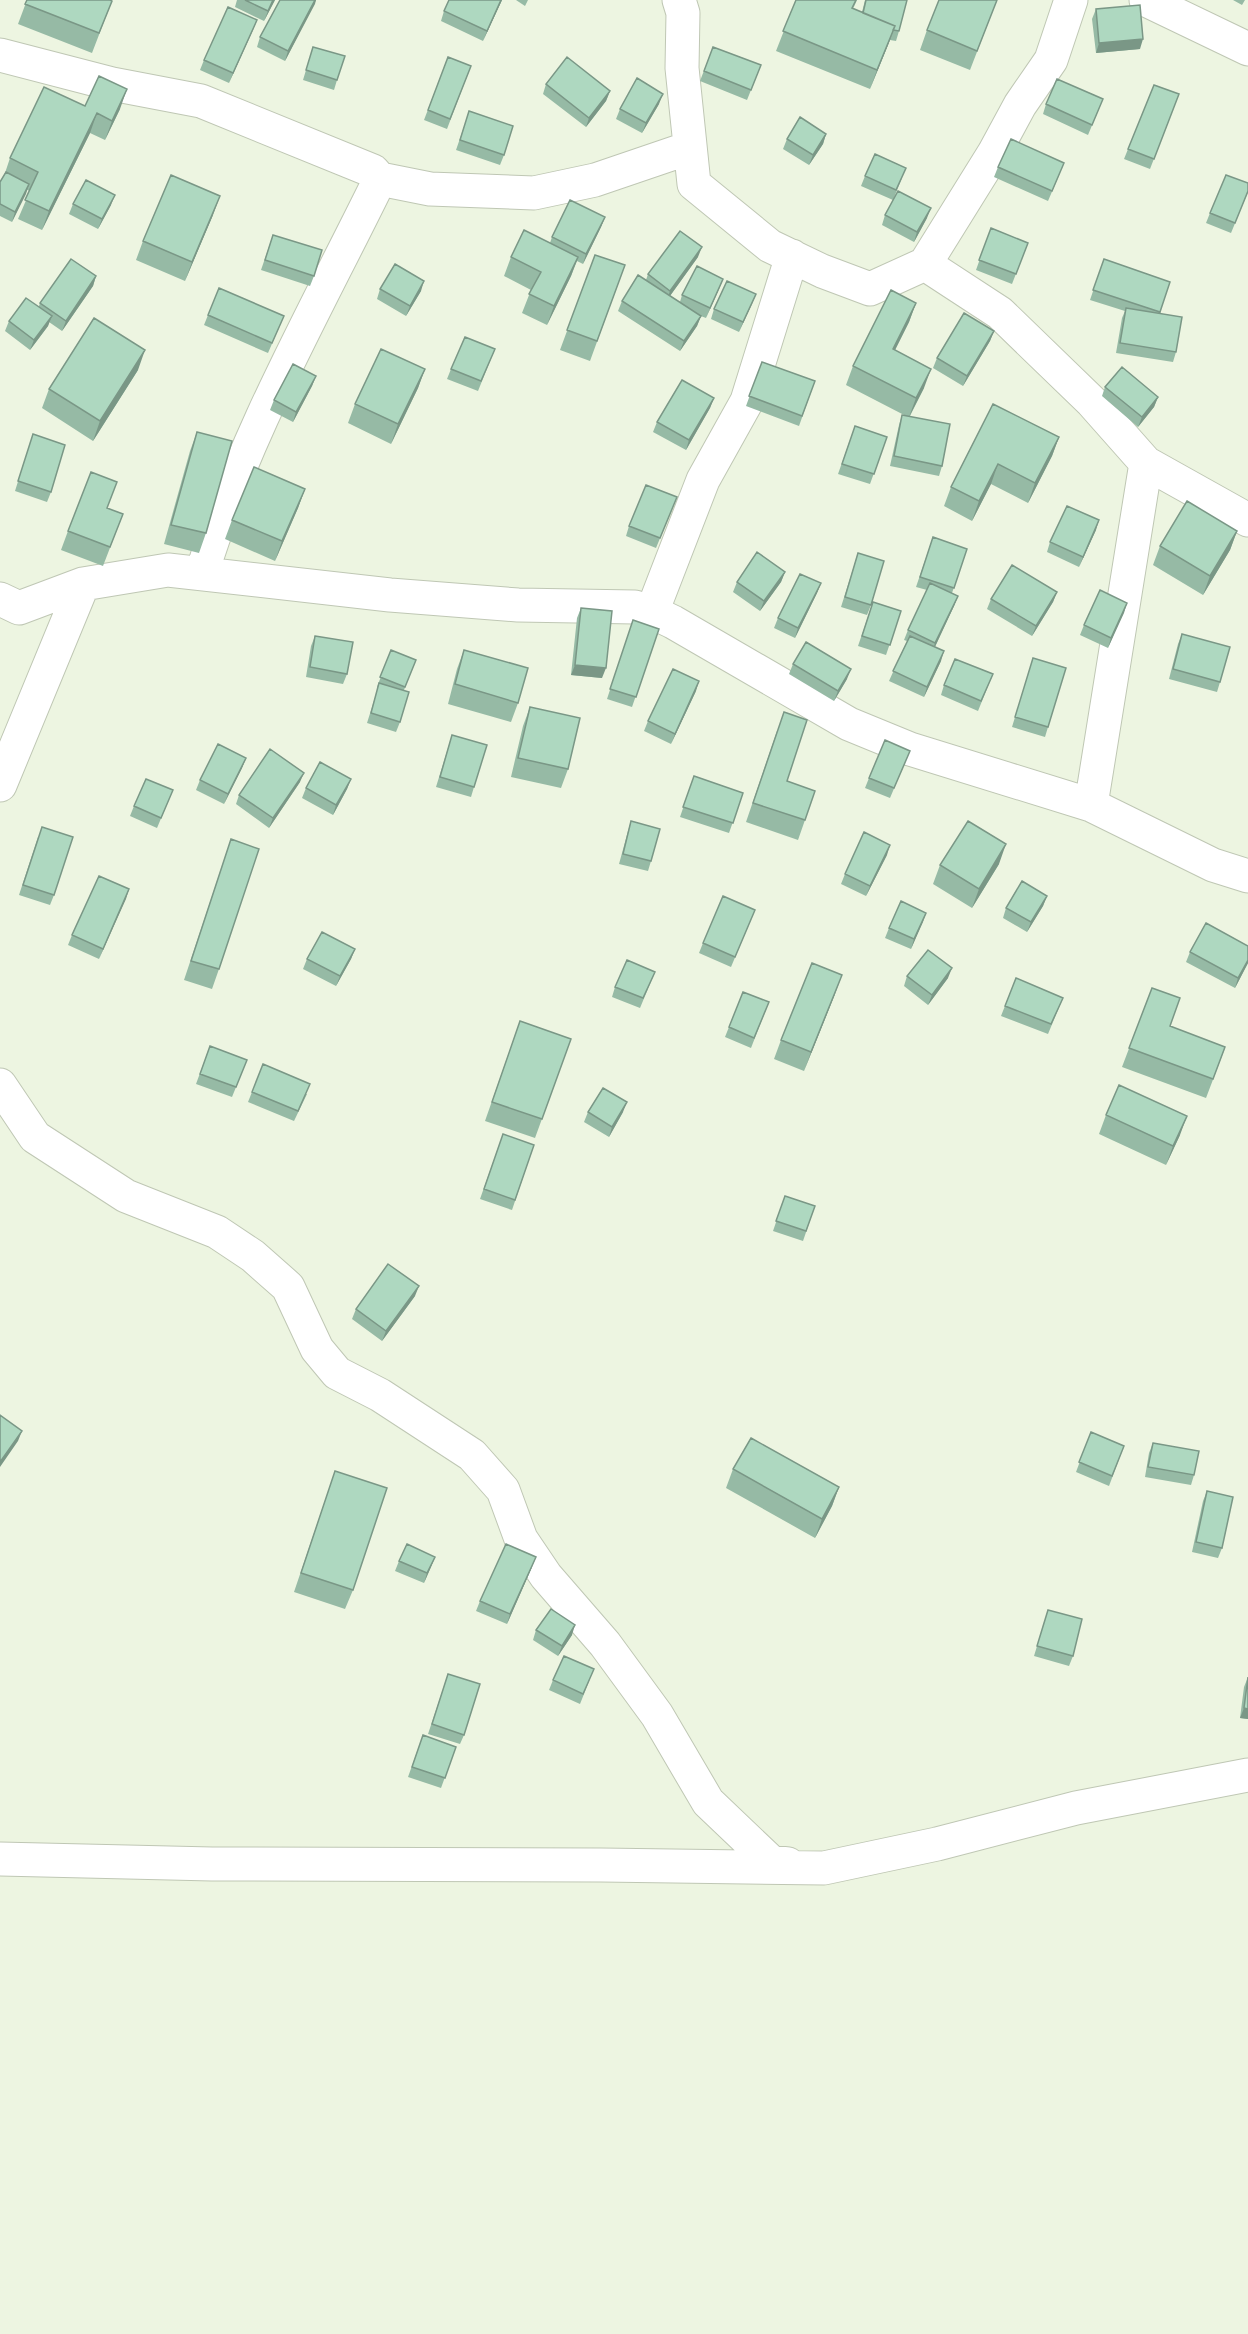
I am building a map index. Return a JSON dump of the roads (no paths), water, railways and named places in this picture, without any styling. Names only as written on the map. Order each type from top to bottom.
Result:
[{"type":"street","points":[[679,0],[683,13],[682,68],[694,184],[770,246],[822,271],[870,289],[925,264],[994,153],[1020,105],[1051,60],[1071,0]]},
{"type":"street","points":[[1146,0],[1248,50]]},
{"type":"street","points":[[0,55],[112,84],[201,101],[372,171],[380,179],[430,189],[534,193],[595,180],[690,148]]},
{"type":"street","points":[[202,573],[242,459],[380,179]]},
{"type":"street","points":[[652,612],[703,480],[747,401],[792,256]]},
{"type":"street","points":[[925,264],[1000,313],[1092,402],[1146,463],[1248,520]]},
{"type":"street","points":[[1091,805],[1146,463]]},
{"type":"street","points":[[0,599],[19,608],[83,584],[168,570],[390,595],[518,605],[634,607],[652,612],[849,724],[910,749],[1091,805],[1214,865],[1248,876]]},
{"type":"street","points":[[0,785],[83,584]]},
{"type":"street","points":[[0,1085],[35,1137],[126,1196],[217,1232],[253,1256],[288,1287],[317,1349],[337,1373],[380,1395],[472,1455],[503,1490],[521,1539],[546,1576],[605,1644],[657,1715],[708,1802],[771,1862],[824,1868]]},
{"type":"street","points":[[0,1858],[212,1864],[824,1868],[937,1844],[1076,1808],[1248,1775]]}]
